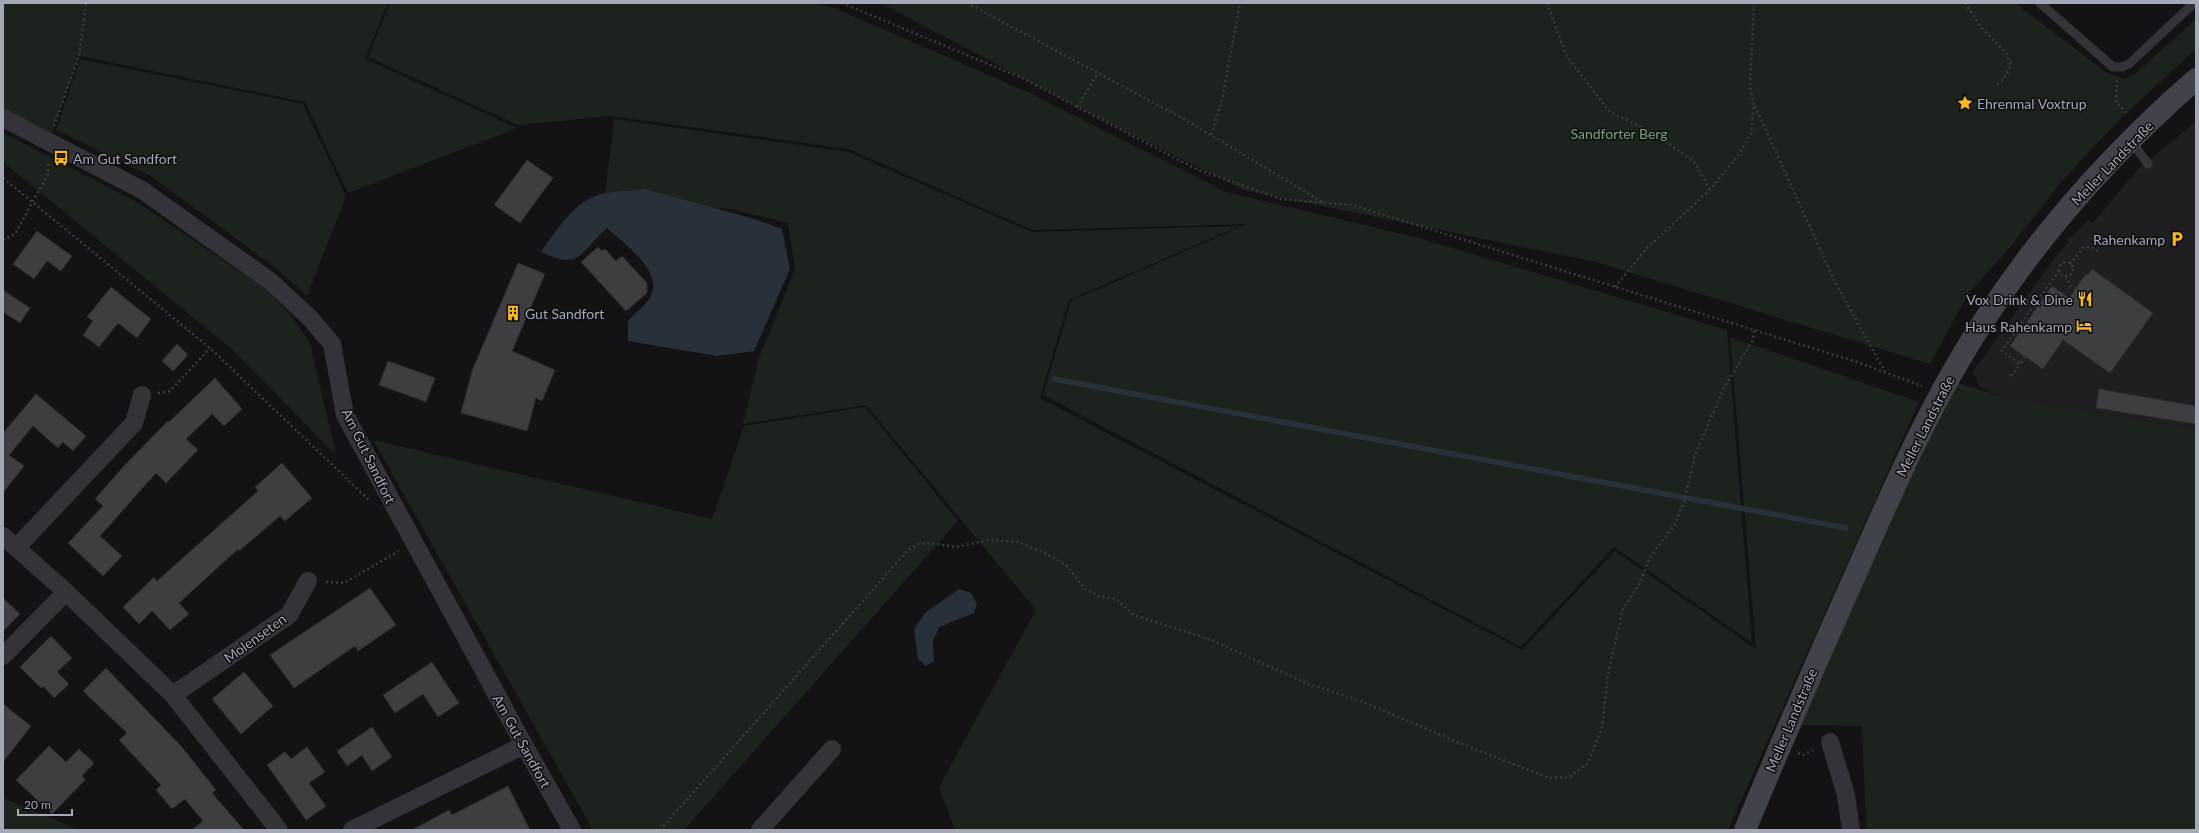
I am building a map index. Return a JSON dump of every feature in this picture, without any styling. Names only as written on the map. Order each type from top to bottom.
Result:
[{"type":"street","name":"Meller Landstraße","points":[[1745,830],[1779,746],[1900,473],[1947,380],[2007,286],[2059,219],[2086,187],[2131,141],[2196,79]]},
{"type":"street","name":"Am Gut Sandfort","points":[[3,118],[142,190],[270,281],[310,318],[332,344],[345,415],[524,746],[572,830]]},
{"type":"street","points":[[18,547],[134,423],[142,395]]},
{"type":"street","points":[[3,536],[18,547],[173,695],[279,830]]},
{"type":"street","name":"Molenseten","points":[[173,695],[289,615],[308,581]]},
{"type":"street","points":[[3,656],[66,592]]},
{"type":"street","points":[[1830,742],[1846,795],[1851,830]]},
{"type":"street","points":[[352,830],[524,746]]},
{"type":"street","points":[[760,830],[832,749]]},
{"type":"lane","points":[[2040,3],[2112,67],[2122,67],[2129,64],[2194,3]]},
{"type":"lane","points":[[2131,141],[2148,164]]},
{"type":"path","points":[[3,240],[15,234],[48,174],[49,142],[79,56],[86,3]]},
{"type":"path","points":[[842,3],[1022,78],[1196,169],[1281,199],[1352,205],[1857,362],[1929,389]]},
{"type":"path","points":[[967,3],[1211,135],[1324,203]]},
{"type":"path","points":[[1211,135],[1222,100],[1240,3]]},
{"type":"path","points":[[1547,3],[1566,55],[1609,111],[1658,136],[1695,163],[1710,190]]},
{"type":"path","points":[[1754,3],[1750,88],[1754,105],[1834,280],[1886,373]]},
{"type":"path","points":[[1965,3],[1981,27],[2006,53],[2011,65],[2004,79],[1995,86]]},
{"type":"path","points":[[1077,107],[1098,73]]},
{"type":"path","points":[[2117,81],[2116,102],[2128,114]]},
{"type":"path","points":[[1615,287],[1648,247],[1710,190],[1740,153],[1751,133],[1754,105]]},
{"type":"path","points":[[3,178],[210,348],[374,505]]},
{"type":"path","points":[[2070,264],[2084,247],[2092,247],[2098,251]]},
{"type":"path","points":[[2020,364],[2002,351],[2059,271],[2062,264],[2070,264]]},
{"type":"path","points":[[2059,271],[2061,275],[2066,276],[2072,273],[2070,264]]},
{"type":"path","points":[[2066,276],[2070,286],[2075,289]]},
{"type":"path","points":[[2007,286],[2034,305]]},
{"type":"path","points":[[660,830],[908,550],[919,544],[931,543],[955,547],[991,540],[1018,542],[1047,554],[1067,566],[1085,589],[1098,596],[1116,599],[1134,615],[1211,640],[1306,683],[1358,700],[1467,746],[1549,778],[1569,777],[1588,763],[1602,727],[1608,674],[1623,609],[1640,583],[1649,559],[1675,524],[1684,502],[1695,455],[1724,388],[1753,340],[1754,330]]},
{"type":"path","points":[[142,395],[170,391],[210,348]]},
{"type":"path","points":[[2012,376],[2025,356]]},
{"type":"path","points":[[308,581],[344,583],[413,543]]},
{"type":"path","points":[[1779,746],[1803,755],[1830,742]]},
{"type":"shaded area","points":[[2194,123],[2196,127],[2196,429],[2004,397],[1980,388],[1973,372],[2057,254],[2069,242],[2067,240],[2088,220],[2093,223],[2138,169]]},
{"type":"shaded area","points":[[645,189],[754,219],[782,229],[790,269],[754,351],[717,356],[628,341],[628,321],[649,299],[653,289],[652,279],[648,269],[641,259],[607,228],[585,251],[572,259],[564,260],[541,252],[566,218],[582,203],[601,194]]},
{"type":"shaded area","points":[[959,589],[971,593],[977,604],[974,613],[939,627],[933,641],[934,661],[926,666],[918,659],[914,629],[925,613]]},
{"type":"green space","points":[[3,3],[388,3],[365,59],[517,128],[348,193],[305,102],[79,56],[49,142],[3,118]]},
{"type":"green space","points":[[390,3],[816,3],[834,8],[1028,92],[1226,192],[1419,238],[1727,330],[1752,643],[1614,547],[1521,647],[1043,395],[1071,301],[1247,224],[1032,230],[849,149],[612,116],[518,125],[368,57]]},
{"type":"green space","name":"Sandforter Berg","points":[[881,3],[2015,3],[2106,72],[2124,79],[2136,73],[2196,19],[2196,49],[2122,117],[2063,180],[2012,245],[1969,293],[1930,364],[1596,262],[1244,190],[1077,107]]},
{"type":"green space","points":[[80,59],[303,104],[346,196],[307,296],[277,269],[151,176],[56,130]]},
{"type":"green space","points":[[614,119],[848,152],[1032,232],[1240,226],[1069,300],[1040,398],[1522,650],[1615,551],[1756,649],[1730,337],[1919,402],[1728,830],[955,830],[939,787],[1036,610],[866,405],[743,424],[758,361],[795,269],[788,223],[732,209],[604,203]]},
{"type":"green space","points":[[3,133],[137,202],[263,287],[291,315],[310,343],[336,455],[234,351],[3,162]]},
{"type":"green space","points":[[1947,380],[2004,397],[2196,429],[2196,830],[1869,830],[1866,827],[1862,726],[1788,725]]},
{"type":"green space","points":[[865,407],[958,521],[684,830],[593,830],[373,440],[712,519],[744,426]]},
{"type":"green space","points":[[3,798],[79,830],[3,830]]},
{"type":"building","points":[[527,160],[553,178],[520,223],[494,205]]},
{"type":"building","points":[[37,231],[72,256],[61,271],[47,261],[34,279],[13,264]]},
{"type":"building","points":[[598,247],[602,251],[605,249],[616,261],[622,256],[647,283],[647,293],[626,311],[581,262]]},
{"type":"building","name":"Gut Sandfort","points":[[518,263],[545,274],[512,351],[555,370],[542,401],[536,398],[527,431],[461,413],[472,371]]},
{"type":"building","name":"Haus Rahenkamp","points":[[2092,269],[2153,313],[2110,373],[2063,340],[2043,369],[2010,346],[2052,286],[2069,298],[2086,274],[2088,275]]},
{"type":"building","points":[[111,287],[151,319],[137,338],[118,323],[99,347],[83,335],[93,321],[87,317]]},
{"type":"building","points":[[3,290],[30,308],[20,323],[3,312]]},
{"type":"building","points":[[177,344],[188,355],[173,371],[162,361]]},
{"type":"building","points":[[388,361],[435,378],[426,402],[379,385]]},
{"type":"building","points":[[215,378],[242,409],[224,426],[212,414],[186,439],[198,450],[166,483],[156,473],[100,536],[122,556],[103,576],[68,543],[103,506],[95,499],[123,467],[168,421],[169,422]]},
{"type":"building","points":[[2099,389],[2196,406],[2196,424],[2096,408]]},
{"type":"building","points":[[36,394],[86,436],[73,451],[63,442],[58,448],[33,426],[9,455],[24,466],[3,493],[3,433]]},
{"type":"building","points":[[282,463],[312,498],[285,521],[280,516],[239,551],[238,549],[179,603],[189,614],[170,630],[152,611],[139,624],[123,607],[154,577],[157,581],[258,491],[255,487]]},
{"type":"building","points":[[370,588],[396,625],[358,651],[355,646],[294,688],[270,655]]},
{"type":"building","points":[[3,598],[20,614],[3,631]]},
{"type":"building","points":[[51,636],[72,658],[57,672],[69,684],[54,698],[43,686],[41,688],[20,667]]},
{"type":"building","points":[[432,662],[459,703],[438,717],[423,694],[395,713],[383,695]]},
{"type":"building","points":[[106,668],[182,747],[216,790],[212,793],[244,830],[192,830],[203,821],[185,799],[172,809],[156,790],[161,785],[119,740],[127,733],[83,691]]},
{"type":"building","points":[[244,672],[273,706],[241,734],[212,699]]},
{"type":"building","points":[[3,704],[31,726],[3,762]]},
{"type":"building","points":[[372,727],[392,757],[372,771],[362,755],[347,766],[337,751]]},
{"type":"building","points":[[49,746],[66,762],[79,749],[94,763],[82,776],[85,780],[52,814],[16,780]]},
{"type":"building","points":[[307,747],[325,772],[309,783],[326,806],[306,820],[267,765],[285,752],[291,759]]},
{"type":"building","points":[[508,786],[530,830],[412,830],[449,810],[452,815]]},
{"type":"waterway","points":[[1054,379],[1846,528]]},
{"type":"place","name":"Ehrenmal Voxtrup","points":[[1965,103]]},
{"type":"place","name":"Am Gut Sandfort","points":[[61,158]]},
{"type":"place","name":"Rahenkamp","points":[[2177,239]]},
{"type":"place","name":"Vox Drink & Dine","points":[[2085,299]]},
{"type":"place","name":"Gut Sandfort","points":[[513,313]]},
{"type":"place","name":"Haus Rahenkamp","points":[[2084,326]]}]
